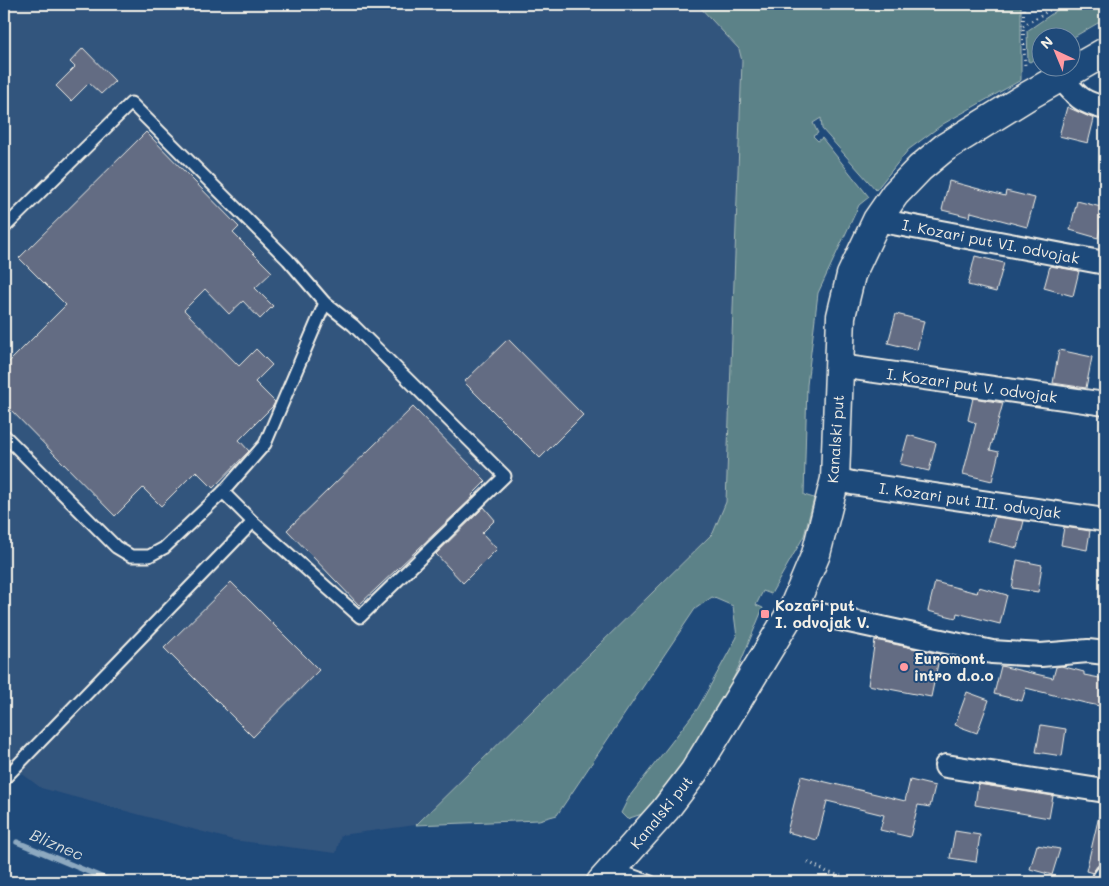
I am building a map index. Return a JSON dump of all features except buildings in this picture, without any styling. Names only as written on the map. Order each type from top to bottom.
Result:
[{"type":"street","name":"Kanalski put","points":[[1082,66],[1105,52]]},
{"type":"street","name":"Kanalski put","points":[[607,875],[665,810],[694,772],[792,611],[816,554],[835,479],[840,366],[840,316],[851,275],[877,220],[895,194],[920,168],[944,148],[1061,78]]},
{"type":"street","points":[[1061,78],[1087,104],[1105,108]]},
{"type":"street","name":"I. Kozari put VI. odvojak","points":[[877,220],[1105,263]]},
{"type":"street","name":"I. Kozari put V. odvojak","points":[[840,366],[1105,404]]},
{"type":"street","name":"I. Kozari put III. odvojak","points":[[835,479],[1105,520]]},
{"type":"street","points":[[792,611],[812,613],[992,652],[1041,655],[1088,651],[1105,653]]},
{"type":"street","points":[[946,766],[1105,791]]},
{"type":"street","points":[[1103,882],[1105,877]]},
{"type":"lane","points":[[4,228],[131,103],[288,260],[325,303],[353,326],[505,476],[360,617],[253,522],[223,492]]},
{"type":"lane","points":[[4,435],[116,547],[131,556],[150,556],[164,548],[223,492],[265,444],[325,303]]},
{"type":"lane","points":[[4,779],[253,522]]},
{"type":"lane","points":[[607,875],[651,882]]},
{"type":"path","points":[[1024,4],[1024,67]]},
{"type":"path","points":[[1023,26],[1060,4]]},
{"type":"path","points":[[808,862],[827,872],[860,882]]},
{"type":"path","points":[[908,882],[919,879],[934,882]]},
{"type":"shaded area","points":[[4,4],[697,4],[739,49],[742,61],[726,502],[713,533],[416,825],[341,835],[336,853],[233,840],[41,788],[4,760]]},
{"type":"green space","points":[[697,4],[1021,4],[1021,80],[943,124],[908,150],[876,190],[822,129],[821,118],[813,123],[818,133],[813,136],[818,141],[822,138],[869,197],[859,205],[818,293],[807,385],[804,495],[814,498],[804,536],[771,594],[763,591],[756,605],[763,608],[715,717],[648,812],[627,819],[621,813],[629,797],[698,708],[737,637],[733,606],[712,597],[695,609],[557,815],[539,820],[416,825],[713,533],[726,502],[742,61],[739,49]]},
{"type":"green space","points":[[1066,4],[1105,4],[1105,19],[1082,32],[1082,28],[1032,28],[1032,61],[1030,62],[1028,61],[1027,31]]},
{"type":"waterway","name":"Bliznec","points":[[17,842],[113,882]]},
{"type":"place","name":"Kozari put I. odvojak V.","points":[[765,614]]},
{"type":"place","name":"Euromont intro d.o.o","points":[[904,667]]}]
